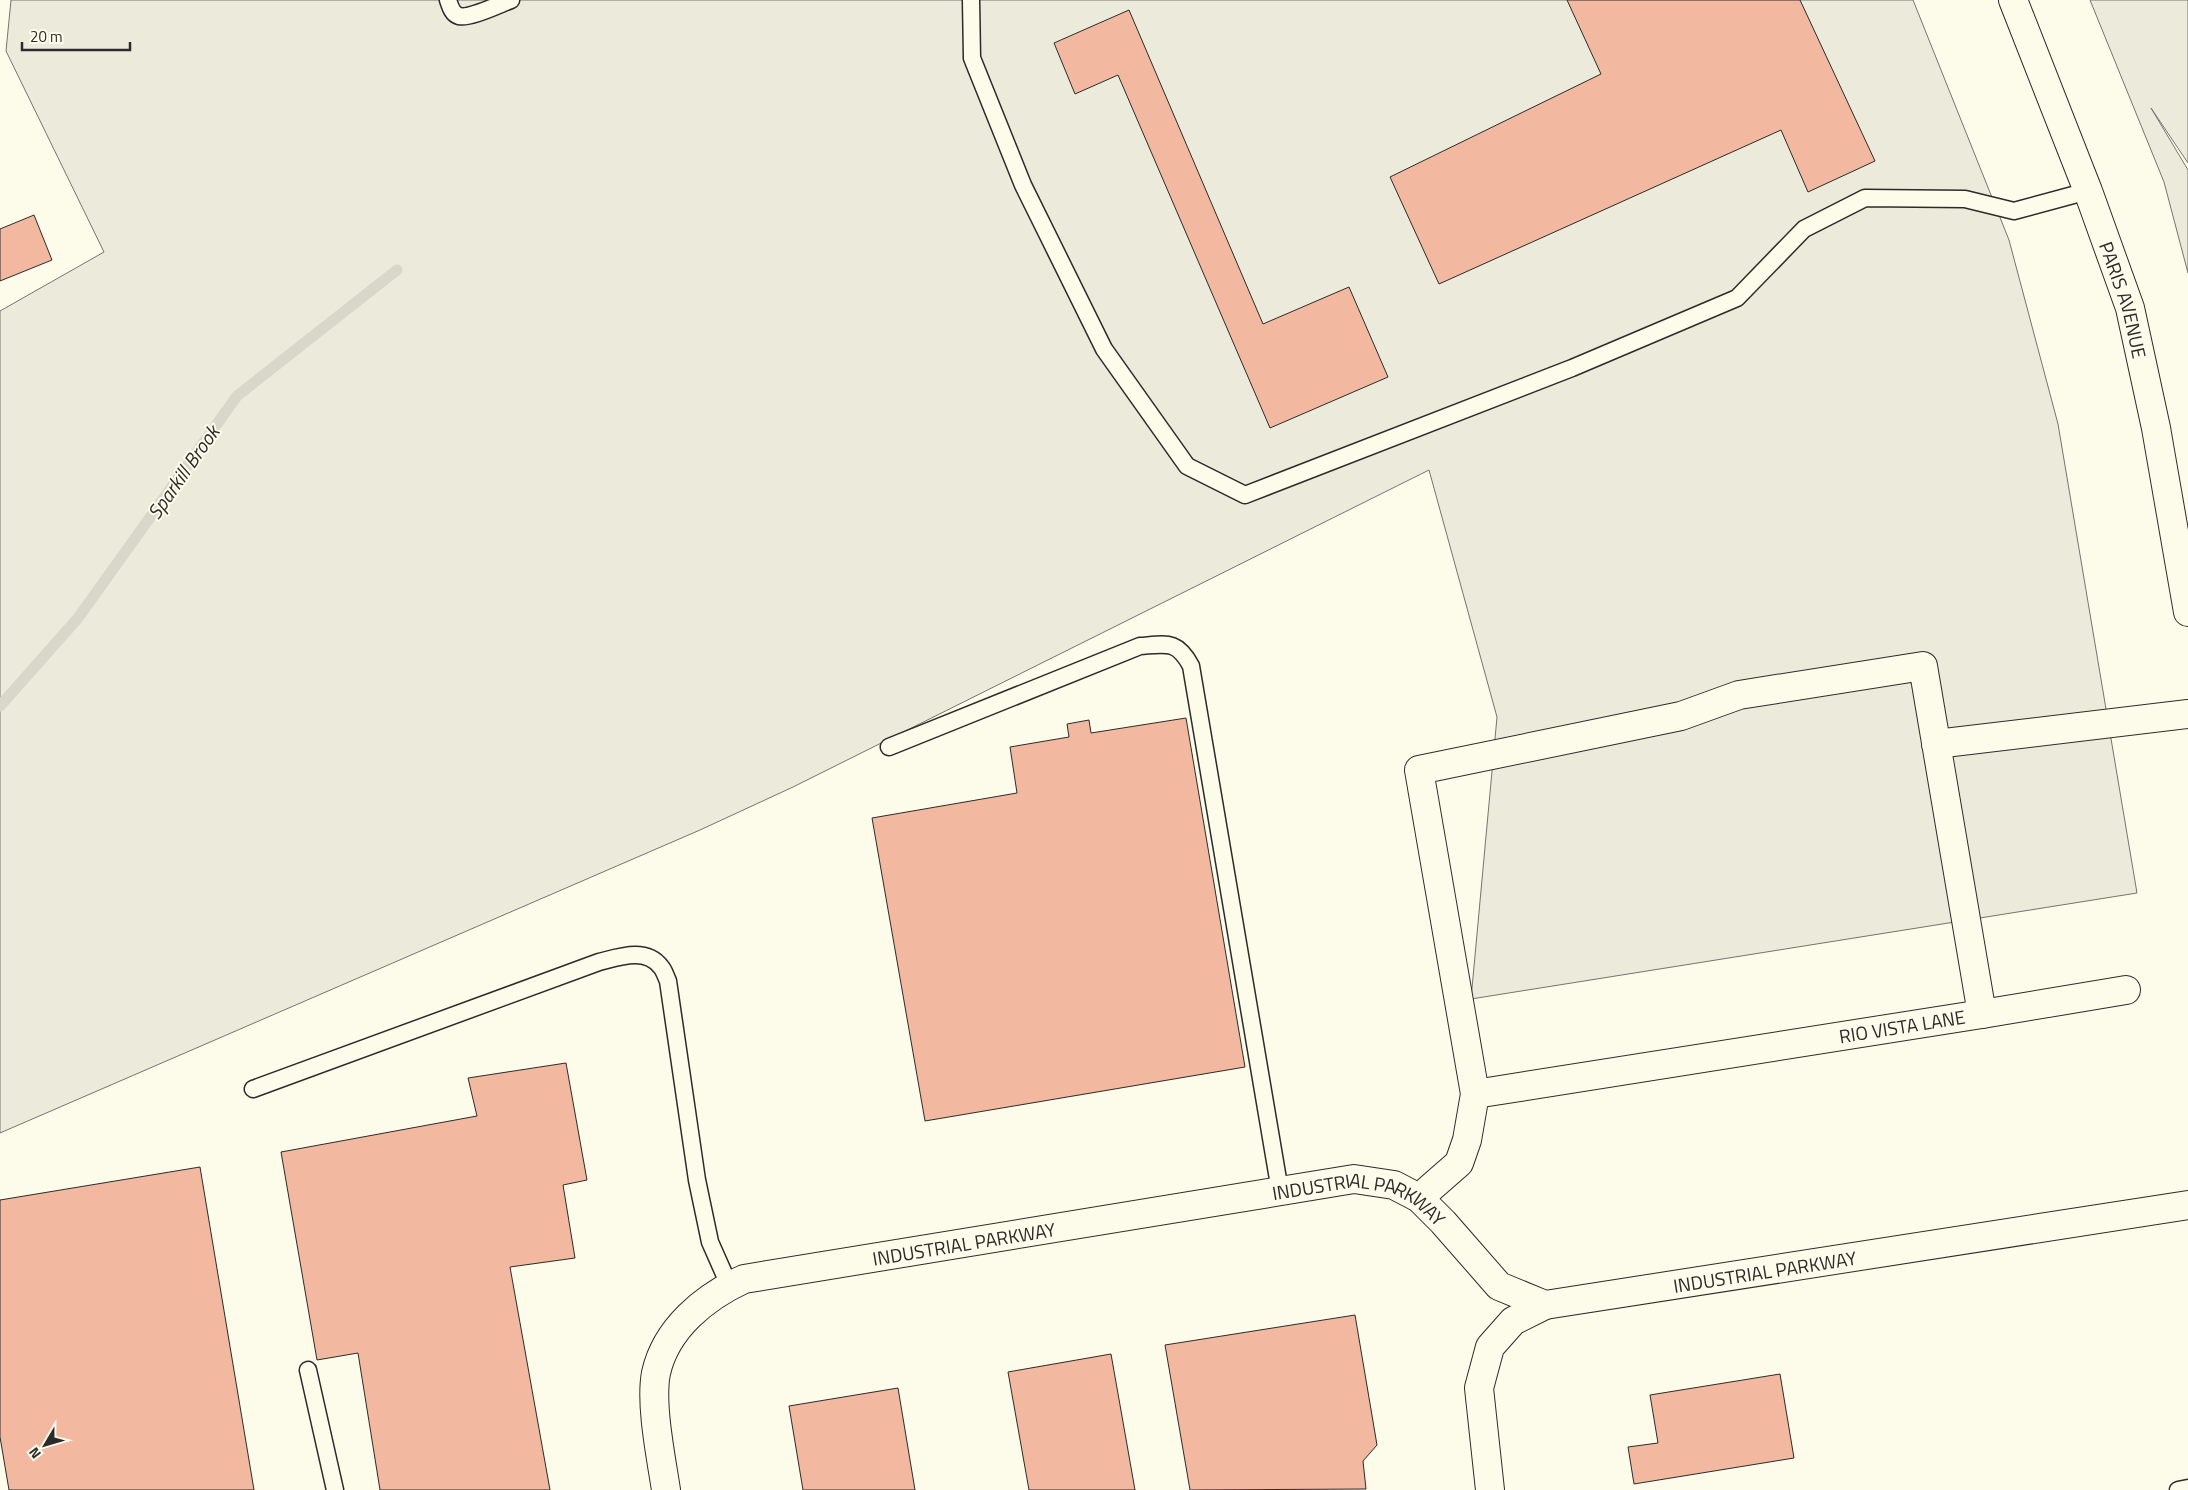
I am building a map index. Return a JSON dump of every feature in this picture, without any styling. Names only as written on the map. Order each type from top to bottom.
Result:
[{"type":"street","name":"PARIS AVENUE","points":[[2013,0],[2088,191],[2130,308],[2156,428],[2188,612]]},
{"type":"street","name":"RIO VISTA LANE","points":[[1923,666],[1936,744],[1982,1014],[1474,1094],[1419,770],[1681,716],[1739,695],[1923,666]]},
{"type":"street","points":[[1936,744],[2188,714]]},
{"type":"street","points":[[1982,1014],[2126,990]]},
{"type":"street","points":[[1419,1198],[1459,1163],[1467,1140],[1474,1094]]},
{"type":"street","name":"INDUSTRIAL PARKWAY","points":[[664,1489],[655,1416],[656,1373],[669,1338],[717,1292],[744,1279],[1354,1179],[1394,1185],[1419,1198],[1443,1222],[1499,1286],[1545,1305],[2188,1205]]},
{"type":"street","points":[[1490,1490],[1479,1388],[1490,1347],[1512,1321],[1545,1305]]},
{"type":"lane","points":[[448,0],[452,11],[457,16],[466,16],[511,0]]},
{"type":"lane","points":[[971,0],[972,58],[1023,185],[1104,349],[1187,466],[1245,495],[1572,368],[1737,298],[1804,228],[1865,198],[1965,199],[2014,210],[2088,191]]},
{"type":"lane","points":[[889,747],[1140,646],[1170,644],[1184,654],[1191,666],[1280,1191]]},
{"type":"lane","points":[[253,1089],[599,962],[631,953],[650,958],[662,967],[668,981],[696,1180],[710,1242],[729,1286]]},
{"type":"lane","points":[[308,1370],[335,1490]]},
{"type":"lane","points":[[2178,1490],[2188,1488]]},
{"type":"shaded area","points":[[11,0],[1913,0],[2009,240],[2058,424],[2137,893],[1471,999],[1497,717],[1429,470],[793,787],[700,830],[0,1133],[0,311],[104,252],[6,51]]},
{"type":"shaded area","points":[[2090,0],[2188,0],[2188,163],[2151,108],[2188,170],[2188,273],[2164,182]]},
{"type":"building","points":[[1567,0],[1800,0],[1875,161],[1808,192],[1781,130],[1439,284],[1390,177],[1601,74]]},
{"type":"building","points":[[1129,10],[1263,324],[1349,287],[1388,377],[1270,428],[1118,75],[1075,94],[1054,43]]},
{"type":"building","points":[[34,215],[52,260],[0,281],[0,229]]},
{"type":"building","points":[[1186,718],[1245,1067],[925,1121],[872,818],[1017,793],[1010,747],[1069,737],[1067,724],[1089,720],[1091,733]]},
{"type":"building","points":[[566,1063],[587,1180],[563,1185],[575,1258],[510,1267],[550,1490],[380,1490],[358,1353],[317,1360],[281,1152],[477,1116],[468,1078]]},
{"type":"building","points":[[200,1167],[254,1490],[9,1490],[0,1437],[0,1200]]},
{"type":"building","points":[[1355,1315],[1377,1445],[1363,1461],[1366,1489],[1190,1490],[1165,1345]]},
{"type":"building","points":[[1111,1354],[1135,1490],[1029,1490],[1008,1372]]},
{"type":"building","points":[[1780,1374],[1794,1458],[1634,1484],[1628,1447],[1658,1443],[1650,1395]]},
{"type":"building","points":[[898,1388],[915,1490],[803,1490],[789,1406]]},
{"type":"waterway","name":"Sparkill Brook","points":[[0,706],[78,618],[237,396],[397,270]]}]
